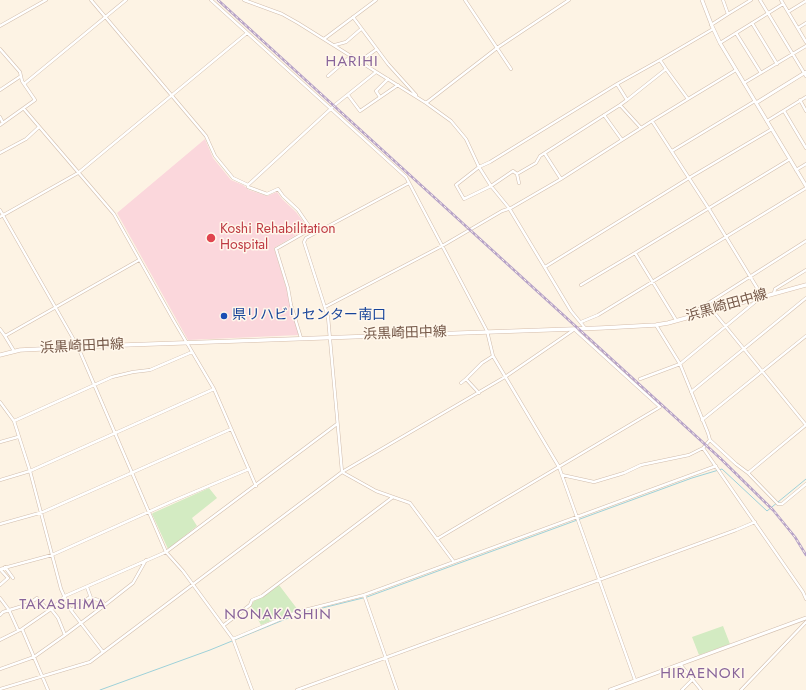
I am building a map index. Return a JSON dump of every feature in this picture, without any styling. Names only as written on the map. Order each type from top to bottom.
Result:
[{"type":"main road","name":"浜黒崎田中線","points":[[0,355],[14,351],[78,347],[656,325],[806,285]]},
{"type":"street","points":[[0,26],[46,0]]},
{"type":"street","points":[[91,0],[206,136],[215,156],[233,178],[248,185],[248,187],[267,194],[278,189],[283,196],[298,210],[311,229],[276,249],[290,293],[301,338]]},
{"type":"street","points":[[24,84],[126,0]]},
{"type":"street","points":[[211,0],[406,177],[487,331],[493,356],[559,467],[635,680]]},
{"type":"street","points":[[244,0],[282,14],[335,45],[417,97],[451,121],[466,139],[479,167],[491,186],[509,208],[571,312],[585,328]]},
{"type":"street","points":[[324,39],[376,0]]},
{"type":"street","points":[[465,0],[511,69]]},
{"type":"street","points":[[426,103],[497,48],[569,0]]},
{"type":"street","points":[[581,322],[598,315],[806,187],[720,43],[711,25],[702,0]]},
{"type":"street","points":[[723,0],[728,14]]},
{"type":"street","points":[[711,25],[751,0]]},
{"type":"street","points":[[672,151],[805,74],[760,0]]},
{"type":"street","points":[[781,0],[806,42]]},
{"type":"street","points":[[788,12],[806,1]]},
{"type":"street","points":[[720,43],[783,4]]},
{"type":"street","points":[[353,17],[376,49],[417,97]]},
{"type":"street","points":[[752,23],[777,64]]},
{"type":"street","points":[[798,28],[806,23]]},
{"type":"street","points":[[335,45],[346,42],[362,29]]},
{"type":"street","points":[[517,174],[513,171],[491,186],[464,199],[456,185],[479,167],[490,162],[617,84],[713,29]]},
{"type":"street","points":[[1,216],[78,173],[247,33]]},
{"type":"street","points":[[736,33],[761,74]]},
{"type":"street","points":[[744,84],[806,46]]},
{"type":"street","points":[[0,49],[20,72],[24,84],[36,100],[0,124]]},
{"type":"street","points":[[360,61],[376,49]]},
{"type":"street","points":[[328,76],[351,56]]},
{"type":"street","points":[[660,60],[688,99]]},
{"type":"street","points":[[517,174],[536,163],[540,156],[620,105],[666,69]]},
{"type":"street","points":[[325,307],[442,246],[561,179],[736,70]]},
{"type":"street","points":[[248,185],[332,109],[376,72]]},
{"type":"street","points":[[0,90],[21,76]]},
{"type":"street","points":[[380,97],[376,91],[388,79]]},
{"type":"street","points":[[617,84],[627,100]]},
{"type":"street","points":[[348,95],[360,111],[398,85]]},
{"type":"street","points":[[767,121],[806,97]]},
{"type":"street","points":[[800,100],[806,111]]},
{"type":"street","points":[[620,105],[641,128]]},
{"type":"street","points":[[24,109],[114,214],[214,389],[256,486]]},
{"type":"street","points":[[784,111],[806,148]]},
{"type":"street","points":[[604,115],[622,140]]},
{"type":"street","points":[[0,117],[3,122]]},
{"type":"street","points":[[652,121],[709,208],[762,296]]},
{"type":"street","points":[[0,153],[26,139],[39,127]]},
{"type":"street","points":[[545,267],[689,178],[772,129]]},
{"type":"street","points":[[545,154],[561,179]]},
{"type":"street","points":[[581,285],[790,159]]},
{"type":"street","points":[[796,170],[806,164]]},
{"type":"street","points":[[517,174],[519,183]]},
{"type":"street","points":[[342,472],[328,317],[304,242],[306,238],[409,183]]},
{"type":"street","points":[[0,210],[1,216],[78,347],[166,552],[224,625],[233,639],[252,690]]},
{"type":"street","points":[[694,315],[696,311],[806,241]]},
{"type":"street","points":[[635,253],[676,320]]},
{"type":"street","points":[[5,336],[139,260]]},
{"type":"street","points":[[774,293],[775,289],[806,270]]},
{"type":"street","points":[[640,378],[680,364],[755,302],[755,298]]},
{"type":"street","points":[[691,392],[806,298]]},
{"type":"street","points":[[712,310],[806,425],[748,473]]},
{"type":"street","points":[[656,325],[680,364],[710,440],[748,473],[778,504],[782,504],[806,484]]},
{"type":"street","points":[[0,329],[14,351]]},
{"type":"street","points":[[0,689],[90,662],[342,472],[505,377],[574,329],[660,408],[437,539]]},
{"type":"street","points":[[702,420],[806,336]]},
{"type":"street","points":[[14,420],[112,377],[150,370],[192,352]]},
{"type":"street","points":[[460,382],[466,379],[482,363],[493,356]]},
{"type":"street","points":[[466,379],[479,393]]},
{"type":"street","points":[[0,480],[30,471],[214,389]]},
{"type":"street","points":[[0,402],[14,420],[18,437],[30,471],[61,589],[71,610],[103,652]]},
{"type":"street","points":[[0,640],[22,628],[51,608],[65,596],[166,552],[337,424]]},
{"type":"street","points":[[0,524],[41,513],[231,430]]},
{"type":"street","points":[[0,442],[18,437]]},
{"type":"street","points":[[562,474],[594,482],[624,473],[641,465],[689,455],[703,448],[710,440]]},
{"type":"street","points":[[703,448],[806,598]]},
{"type":"street","points":[[233,639],[297,612],[364,595],[716,466]]},
{"type":"street","points":[[0,585],[8,578],[0,569],[52,555],[180,498],[249,470]]},
{"type":"street","points":[[342,472],[376,491],[410,503],[454,562]]},
{"type":"street","points":[[224,625],[250,605],[252,600],[262,596],[393,497]]},
{"type":"street","points":[[297,690],[755,522]]},
{"type":"street","points":[[0,669],[34,657],[65,635],[133,583],[146,560]]},
{"type":"street","points":[[5,567],[13,578]]},
{"type":"street","points":[[87,587],[90,597],[95,600],[102,601],[105,605]]},
{"type":"street","points":[[364,595],[397,690]]},
{"type":"street","points":[[71,610],[90,597]]},
{"type":"street","points":[[0,598],[9,610],[18,630]]},
{"type":"street","points":[[0,615],[9,610],[29,604],[38,598],[48,610]]},
{"type":"street","points":[[51,608],[58,618],[65,635]]},
{"type":"street","points":[[610,690],[806,618]]},
{"type":"street","points":[[741,690],[806,622]]},
{"type":"street","points":[[22,628],[48,690]]},
{"type":"street","points":[[680,664],[701,690]]},
{"type":"street","points":[[682,690],[692,680]]},
{"type":"shaded area","name":"Koshi Rehabilitation Hospital","points":[[205,139],[213,158],[231,180],[243,185],[249,190],[267,196],[277,192],[296,212],[308,228],[274,248],[299,335],[188,340],[117,213]]},
{"type":"green space","points":[[209,488],[217,498],[192,518],[197,526],[168,549],[152,514]]},
{"type":"green space","points":[[279,585],[298,610],[261,625],[251,606],[254,601]]},
{"type":"green space","points":[[723,626],[730,644],[699,655],[692,637]]},
{"type":"waterway","points":[[367,597],[692,478],[722,469],[767,511],[806,479]]},
{"type":"waterway","points":[[100,690],[210,650],[298,614],[363,598]]},
{"type":"railway","points":[[218,0],[720,458],[773,510],[795,537],[806,555]]},
{"type":"place","name":"Koshi Rehabilitation Hospital","points":[[211,238]]},
{"type":"place","name":"県リハビリセンター南口","points":[[224,316]]},
{"type":"district","name":"HARIHI","points":[[352,62]]},
{"type":"district","name":"TAKASHIMA","points":[[63,605]]},
{"type":"district","name":"NONAKASHIN","points":[[278,615]]},
{"type":"district","name":"HIRAENOKI","points":[[703,674]]}]
